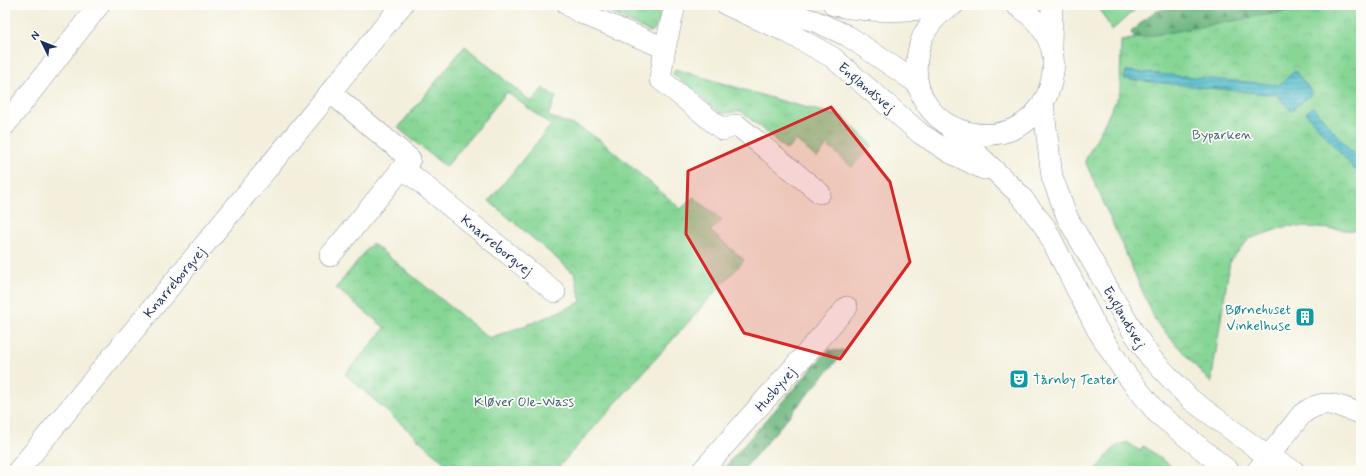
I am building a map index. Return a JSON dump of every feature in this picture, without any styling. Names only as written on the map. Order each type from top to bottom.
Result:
[{"type":"street","points":[[5,125],[99,5]]},
{"type":"street","name":"Knarreborgvej","points":[[18,471],[402,5]]},
{"type":"street","points":[[568,5],[582,13],[665,48]]},
{"type":"street","points":[[675,5],[665,48],[660,79],[723,130],[737,125],[820,193]]},
{"type":"street","name":"Englandsvej","points":[[727,5],[787,32],[832,57],[921,134],[949,152],[1000,177]]},
{"type":"street","name":"Englandsvej","points":[[763,5],[817,22],[848,36],[917,82]]},
{"type":"street","points":[[834,5],[854,10],[893,12],[951,6]]},
{"type":"street","points":[[1016,5],[1030,14],[1040,24],[1051,46]]},
{"type":"street","points":[[946,124],[966,133],[988,136],[1010,131],[1029,120],[1043,103],[1051,85],[1054,66],[1051,46],[1052,5]]},
{"type":"street","name":"Englandsvej","points":[[951,6],[932,21],[921,40],[915,61],[917,82],[923,99],[946,124],[1019,194],[1044,227],[1097,329],[1127,375],[1158,413],[1229,471]]},
{"type":"street","points":[[330,92],[410,159],[330,256]]},
{"type":"street","name":"Englandsvej","points":[[1043,103],[1052,176],[1068,218],[1132,330],[1151,358],[1190,400],[1262,463],[1294,471]]},
{"type":"street","name":"Knarreborgvej","points":[[403,168],[555,292]]},
{"type":"street","name":"Husbyvej","points":[[702,471],[847,307]]},
{"type":"street","points":[[1262,463],[1278,446],[1302,414],[1311,407],[1322,403],[1334,404],[1361,414]]},
{"type":"highlighted area","points":[[831,107],[890,182],[910,262],[840,359],[744,333],[686,234],[688,171]]},
{"type":"green space","points":[[596,5],[650,5],[664,11],[654,30],[650,32]]},
{"type":"green space","points":[[1097,5],[1140,5],[1112,30]]},
{"type":"green space","points":[[1182,5],[1361,5],[1136,41],[1131,32],[1146,18],[1163,9],[1177,10]]},
{"type":"green space","name":"Byparken","points":[[1322,5],[1361,5],[1361,231],[1287,226],[1249,239],[1230,261],[1211,383],[1156,322],[1085,161],[1120,93],[1121,41]]},
{"type":"green space","name":"Kløver Ole-Wass","points":[[465,46],[531,102],[543,88],[556,97],[548,116],[578,127],[600,140],[681,209],[693,197],[722,220],[710,231],[744,260],[555,471],[454,471],[345,374],[385,328],[336,288],[372,243],[489,338],[535,322],[581,302],[575,274],[489,201],[551,125],[507,92],[446,167],[398,128]]},
{"type":"green space","points":[[675,69],[778,100],[843,117],[872,145],[852,167],[827,145],[817,158],[796,140],[787,150],[741,111],[721,114],[673,74]]},
{"type":"green space","points":[[828,350],[845,351],[742,471],[721,471]]},
{"type":"green space","points":[[1127,442],[1140,451],[1144,446],[1178,471],[1094,471],[1115,447]]},
{"type":"water","points":[[1126,71],[1279,85],[1295,71],[1313,93],[1291,111],[1277,95],[1124,79]]},
{"type":"water","points":[[1313,107],[1361,163],[1361,177],[1306,113]]},
{"type":"place","name":"Børnehuset Vinkelhuse","points":[[1305,317]]},
{"type":"place","name":"Tårnby Teater","points":[[1019,379]]}]
